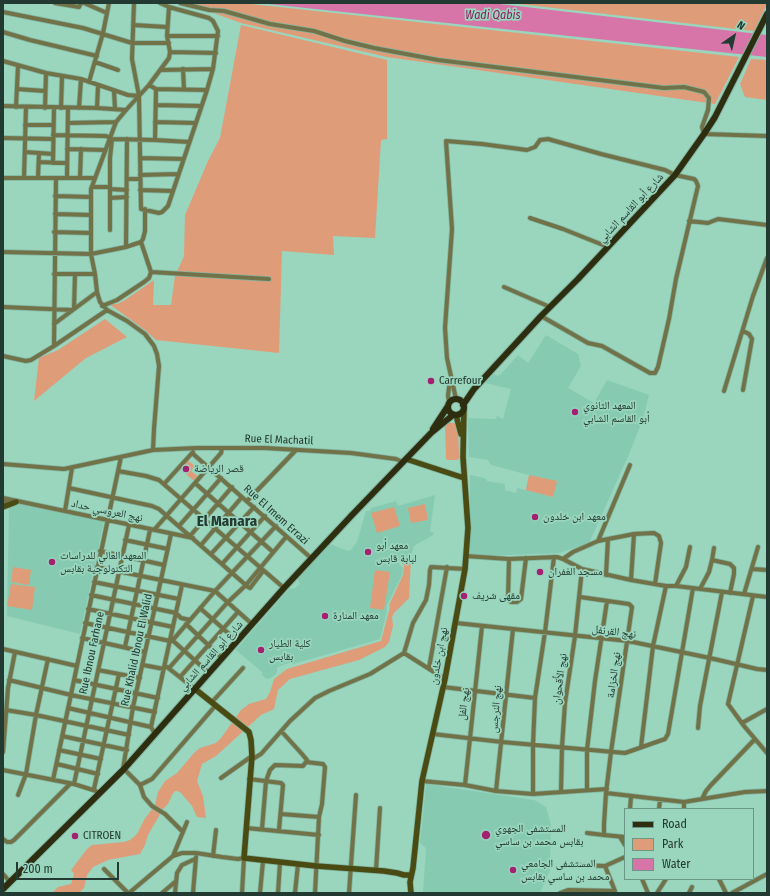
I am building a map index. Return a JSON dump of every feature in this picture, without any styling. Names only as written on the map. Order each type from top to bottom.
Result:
[{"type":"main road","name":"شارع أبو القاسم الشابي","points":[[463,406],[474,389],[675,175],[704,134],[718,110],[767,14]]},
{"type":"main road","name":"شارع أبو القاسم الشابي","points":[[457,399],[474,389]]},
{"type":"main road","points":[[457,399],[463,406],[462,412],[455,415],[449,411],[448,404],[457,399]]},
{"type":"main road","name":"شارع أبو القاسم الشابي","points":[[3,889],[97,791],[124,769],[311,558],[431,432],[448,404]]},
{"type":"main road","name":"شارع أبو القاسم الشابي","points":[[431,432],[455,415]]},
{"type":"street","points":[[55,3],[80,7],[82,3],[107,13]]},
{"type":"street","points":[[88,82],[104,33],[109,3]]},
{"type":"street","points":[[134,3],[132,61],[139,96],[141,139],[141,209],[159,213],[168,206],[184,159],[213,69],[218,36],[217,26],[210,18],[169,7],[160,3]]},
{"type":"street","points":[[180,3],[209,10],[224,11],[270,24],[314,31],[374,48],[438,60],[664,88],[684,87],[701,90],[707,94],[709,101],[708,110],[702,127],[704,134],[767,136]]},
{"type":"street","points":[[153,450],[159,366],[157,354],[154,346],[145,334],[127,321],[107,310],[100,302],[91,254],[91,197],[94,178],[116,122],[149,85],[169,58],[170,52],[167,36],[169,7]]},
{"type":"street","points":[[3,12],[104,33],[132,43],[169,43]]},
{"type":"street","points":[[133,25],[168,27]]},
{"type":"street","points":[[3,32],[97,56]]},
{"type":"street","points":[[167,36],[218,36]]},
{"type":"street","points":[[170,52],[216,53]]},
{"type":"street","points":[[3,62],[62,77],[81,79],[114,91],[139,96]]},
{"type":"street","points":[[95,62],[118,70]]},
{"type":"street","points":[[16,107],[18,66]]},
{"type":"street","points":[[183,69],[184,89]]},
{"type":"street","points":[[161,70],[213,69]]},
{"type":"street","points":[[45,108],[46,73]]},
{"type":"street","points":[[61,108],[62,77]]},
{"type":"street","points":[[79,108],[81,79]]},
{"type":"street","points":[[149,85],[156,89],[207,90]]},
{"type":"street","points":[[97,108],[98,86]]},
{"type":"street","points":[[17,89],[45,90]]},
{"type":"street","points":[[154,140],[156,89]]},
{"type":"street","points":[[114,91],[114,109]]},
{"type":"street","points":[[3,106],[126,110]]},
{"type":"street","points":[[156,106],[201,106]]},
{"type":"street","points":[[24,178],[26,107]]},
{"type":"street","points":[[53,162],[54,108]]},
{"type":"street","points":[[66,178],[68,108]]},
{"type":"street","points":[[68,123],[116,122]]},
{"type":"street","points":[[155,122],[195,123]]},
{"type":"street","points":[[25,125],[53,124]]},
{"type":"street","points":[[3,138],[53,138],[67,135],[106,136],[111,138],[189,142]]},
{"type":"street","points":[[110,230],[111,138]]},
{"type":"street","points":[[126,247],[127,139]]},
{"type":"street","points":[[457,399],[447,358],[445,328],[452,229],[446,141],[527,150],[535,147],[540,140],[548,139],[694,179],[698,186],[689,220],[658,367],[654,374],[638,367],[602,346],[588,343],[541,316]]},
{"type":"street","points":[[67,149],[106,150]]},
{"type":"street","points":[[80,178],[81,149]]},
{"type":"street","points":[[25,152],[53,154]]},
{"type":"street","points":[[38,178],[39,153]]},
{"type":"street","points":[[140,158],[184,159]]},
{"type":"street","points":[[39,162],[66,163]]},
{"type":"street","points":[[127,179],[178,174]]},
{"type":"street","points":[[3,178],[94,178]]},
{"type":"street","points":[[54,346],[54,232],[56,178]]},
{"type":"street","points":[[92,187],[127,190]]},
{"type":"street","points":[[140,190],[173,191]]},
{"type":"street","points":[[55,196],[91,197]]},
{"type":"street","points":[[110,198],[127,198]]},
{"type":"street","points":[[102,306],[117,300],[149,278],[151,272],[141,242],[145,230],[145,209]]},
{"type":"street","points":[[55,214],[91,214]]},
{"type":"street","points":[[530,218],[608,247]]},
{"type":"street","points":[[689,220],[708,223],[718,219],[767,225]]},
{"type":"street","points":[[54,232],[91,233]]},
{"type":"street","points":[[3,252],[91,254],[126,247],[141,242]]},
{"type":"street","points":[[724,391],[753,296],[767,258]]},
{"type":"street","points":[[151,272],[269,279]]},
{"type":"street","points":[[54,274],[95,274]]},
{"type":"street","points":[[73,309],[75,274]]},
{"type":"street","points":[[504,287],[550,307]]},
{"type":"street","points":[[54,324],[97,292]]},
{"type":"street","points":[[3,307],[73,309]]},
{"type":"street","points":[[3,356],[26,361],[31,360],[107,310]]},
{"type":"street","points":[[743,331],[749,334],[752,339],[743,390]]},
{"type":"street","points":[[448,404],[451,377]]},
{"type":"street","points":[[462,438],[463,406]]},
{"type":"street","points":[[455,415],[462,438]]},
{"type":"street","name":"نهج ابن خلدون","points":[[410,879],[413,868],[422,782],[445,679],[465,568],[468,528],[462,438]]},
{"type":"street","points":[[164,484],[197,448]]},
{"type":"street","name":"Rue El Machatil","points":[[3,464],[53,469],[72,468],[153,450],[197,448],[265,448],[351,453],[405,460]]},
{"type":"street","points":[[125,647],[147,545],[152,530],[221,453],[222,448]]},
{"type":"street","points":[[247,501],[296,450]]},
{"type":"street","name":"Rue El Imem Errazi","points":[[192,453],[311,558]]},
{"type":"street","points":[[53,780],[121,457]]},
{"type":"street","points":[[405,460],[464,478]]},
{"type":"street","points":[[598,541],[630,465]]},
{"type":"street","points":[[64,511],[72,468]]},
{"type":"street","points":[[118,470],[152,478],[164,484],[225,539],[284,588]]},
{"type":"street","points":[[179,526],[221,478]]},
{"type":"street","points":[[195,483],[273,552]]},
{"type":"street","points":[[69,488],[152,506],[159,509],[246,585]]},
{"type":"street","points":[[191,537],[204,519],[232,488]]},
{"type":"street","points":[[201,545],[242,497]]},
{"type":"street","points":[[3,498],[16,502]]},
{"type":"street","points":[[3,502],[16,502]]},
{"type":"street","points":[[3,507],[16,502]]},
{"type":"street","name":"نهج العروسي حداد","points":[[16,502],[191,537]]},
{"type":"street","points":[[211,554],[254,507]]},
{"type":"street","points":[[222,564],[264,516]]},
{"type":"street","name":"Rue Ibnou Farhane","points":[[72,784],[78,769],[94,685],[129,525]]},
{"type":"street","points":[[171,640],[276,526]]},
{"type":"street","points":[[563,559],[573,552],[598,541],[634,534],[654,533],[661,538],[655,584]]},
{"type":"street","name":"Rue Khalid Ibnou El Walid","points":[[124,769],[136,693],[171,534]]},
{"type":"street","points":[[631,580],[634,534]]},
{"type":"street","points":[[166,667],[183,651],[227,603],[261,570],[273,552],[286,537]]},
{"type":"street","points":[[606,574],[608,539]]},
{"type":"street","points":[[125,540],[168,549]]},
{"type":"street","points":[[676,586],[686,567],[690,547]]},
{"type":"street","points":[[744,594],[758,547]]},
{"type":"street","points":[[700,589],[709,572],[714,548]]},
{"type":"street","points":[[100,551],[164,565]]},
{"type":"street","points":[[466,556],[509,559],[554,557],[563,559],[582,569],[631,580],[666,586],[767,597]]},
{"type":"street","points":[[534,794],[533,744],[535,698],[554,557]]},
{"type":"street","points":[[509,559],[508,599],[511,602],[518,602],[521,599],[526,558]]},
{"type":"street","points":[[712,560],[730,564],[734,568],[730,593]]},
{"type":"street","points":[[221,778],[251,758],[261,754],[282,732],[294,716],[315,698],[370,674],[404,653],[413,623],[426,600],[430,568],[433,566],[465,568]]},
{"type":"street","points":[[97,567],[215,591],[252,624]]},
{"type":"street","points":[[429,668],[447,567]]},
{"type":"street","name":"نهج الأُقحوان","points":[[561,792],[565,703],[580,597],[582,569]]},
{"type":"street","points":[[752,569],[767,570]]},
{"type":"street","points":[[94,582],[179,599]]},
{"type":"street","points":[[155,734],[151,727],[166,667],[182,585]]},
{"type":"street","points":[[641,748],[645,700],[653,646],[666,586]]},
{"type":"street","points":[[433,734],[625,753],[665,739],[667,736],[694,588]]},
{"type":"street","points":[[698,728],[700,706],[722,592]]},
{"type":"street","points":[[91,595],[176,613],[181,618],[190,620]]},
{"type":"street","points":[[753,596],[728,704],[742,723],[766,750]]},
{"type":"street","name":"نهج الخزامة","points":[[580,597],[629,604],[632,606],[606,791],[604,835]]},
{"type":"street","points":[[587,790],[587,750],[594,681],[607,601]]},
{"type":"street","points":[[200,608],[237,641]]},
{"type":"street","points":[[88,610],[174,627]]},
{"type":"street","points":[[180,677],[238,612]]},
{"type":"street","points":[[85,623],[171,640],[209,673]]},
{"type":"street","name":"نهج القرنفل","points":[[456,623],[628,641],[767,670]]},
{"type":"street","points":[[186,624],[222,658]]},
{"type":"street","name":"نهج الفل","points":[[465,785],[482,626]]},
{"type":"street","name":"نهج النرجس","points":[[496,791],[512,629]]},
{"type":"street","points":[[82,638],[145,652]]},
{"type":"street","points":[[3,649],[77,666]]},
{"type":"street","points":[[3,752],[9,680],[15,652]]},
{"type":"street","points":[[404,653],[445,679]]},
{"type":"street","points":[[18,795],[26,774],[36,715],[48,659]]},
{"type":"street","points":[[143,665],[166,667],[214,703],[249,732],[251,740],[251,758],[242,893]]},
{"type":"street","points":[[140,785],[152,779],[243,668]]},
{"type":"street","points":[[98,670],[140,678]]},
{"type":"street","points":[[3,770],[72,784],[97,791],[98,774],[119,674]]},
{"type":"street","points":[[9,680],[71,695],[155,712]]},
{"type":"street","points":[[74,680],[158,698]]},
{"type":"street","points":[[443,687],[535,698]]},
{"type":"street","points":[[68,708],[151,727]]},
{"type":"street","points":[[742,723],[767,709]]},
{"type":"street","points":[[6,710],[129,735]]},
{"type":"street","points":[[282,732],[302,754],[306,762]]},
{"type":"street","points":[[62,736],[127,750]]},
{"type":"street","points":[[702,799],[708,788],[756,739]]},
{"type":"street","points":[[59,750],[101,759]]},
{"type":"street","points":[[262,829],[266,781],[270,770],[276,766],[303,766],[306,762]]},
{"type":"street","points":[[306,762],[323,764],[325,767],[322,804],[319,817],[315,893]]},
{"type":"street","points":[[57,764],[98,774]]},
{"type":"street","points":[[124,769],[140,785],[144,797],[152,806],[165,814],[183,832]]},
{"type":"street","points":[[249,779],[280,783],[283,785],[279,830]]},
{"type":"street","points":[[422,782],[465,785],[496,791],[534,794],[587,790],[606,791],[631,796],[684,802],[745,792],[767,791]]},
{"type":"street","points":[[3,839],[7,842],[14,840],[72,784]]},
{"type":"street","points":[[349,893],[356,795]]},
{"type":"street","points":[[630,808],[631,796]]},
{"type":"street","points":[[659,808],[660,800]]},
{"type":"street","points":[[684,802],[684,808]]},
{"type":"street","points":[[376,870],[380,808]]},
{"type":"street","points":[[281,814],[319,817]]},
{"type":"street","points":[[173,856],[187,822]]},
{"type":"street","points":[[246,828],[319,835]]},
{"type":"street","points":[[213,856],[216,830]]},
{"type":"street","points":[[587,833],[623,837]]},
{"type":"street","points":[[104,869],[128,893],[173,856],[182,853],[196,853],[238,859],[244,858],[350,869],[376,870],[392,872],[404,876],[402,878],[406,883],[410,879]]},
{"type":"street","points":[[193,893],[196,853]]},
{"type":"street","points":[[574,865],[605,866],[624,857]]},
{"type":"street","points":[[175,893],[177,873],[182,865],[195,859]]},
{"type":"street","points":[[260,893],[263,861]]},
{"type":"street","points":[[278,893],[280,862]]},
{"type":"street","points":[[295,893],[298,864]]},
{"type":"street","points":[[560,893],[568,890],[616,892],[605,866]]},
{"type":"street","points":[[3,874],[10,882]]},
{"type":"street","points":[[732,893],[767,874]]},
{"type":"street","points":[[410,879],[412,893]]},
{"type":"street","points":[[642,880],[648,893]]},
{"type":"street","points":[[657,893],[665,880]]},
{"type":"street","points":[[720,880],[726,893]]},
{"type":"street","points":[[162,893],[175,882]]},
{"type":"street","points":[[688,893],[692,887]]},
{"type":"street","points":[[743,887],[743,893]]},
{"type":"shaded area","points":[[546,335],[578,354],[581,366],[568,388],[594,403],[607,380],[649,395],[643,419],[589,543],[559,553],[486,556],[471,555],[469,553],[470,475],[485,478],[487,481],[505,484],[505,490],[516,493],[517,488],[526,490],[529,475],[491,465],[488,460],[469,457],[468,418],[496,419],[497,416],[503,419],[511,389],[485,383],[494,374],[497,376],[500,375],[518,355],[528,363]]},
{"type":"shaded area","points":[[435,495],[430,531],[434,533],[414,546],[411,556],[397,561],[403,568],[402,575],[387,605],[387,612],[380,639],[293,664],[292,662],[283,665],[277,668],[277,673],[271,678],[267,679],[262,675],[262,672],[236,650],[289,589],[295,588],[300,584],[297,578],[330,544],[348,551],[351,550],[357,542],[366,511],[370,511],[371,508],[396,501],[398,506]]},
{"type":"shaded area","name":"المعهد العالي للدراسات التكنولوجية بقابس","points":[[14,502],[104,521],[80,634],[7,616],[9,506]]},
{"type":"shaded area","name":"المستشفى الجهوي بقابس محمد بن ساسي","points":[[426,784],[534,800],[546,807],[551,825],[550,870],[540,893],[423,893],[426,848],[420,843]]},
{"type":"green space","points":[[186,3],[242,3],[739,57],[715,104],[387,57],[241,23]]},
{"type":"green space","points":[[510,3],[767,3],[767,4],[754,31]]},
{"type":"green space","points":[[241,25],[387,60],[387,139],[381,140],[375,238],[333,236],[334,255],[282,251],[279,353],[156,340],[145,330],[109,304],[117,304],[125,300],[154,280],[153,305],[171,305],[175,276],[184,256],[185,215],[208,161],[220,138]]},
{"type":"green space","points":[[751,59],[767,60],[767,100],[745,97],[740,84]]},
{"type":"green space","points":[[105,319],[127,337],[86,358],[34,401],[39,358],[58,350]]},
{"type":"green space","points":[[447,423],[456,423],[458,425],[459,458],[457,460],[446,459],[445,425]]},
{"type":"green space","name":"قصر الرياضة","points":[[187,460],[195,466],[191,471],[199,477],[194,481],[179,468]]},
{"type":"green space","points":[[529,475],[557,481],[553,497],[526,490]]},
{"type":"green space","points":[[425,504],[428,520],[411,523],[408,508]]},
{"type":"green space","points":[[394,507],[400,526],[377,533],[371,513]]},
{"type":"green space","points":[[411,558],[409,598],[392,617],[393,626],[389,642],[385,647],[359,660],[290,679],[278,690],[274,709],[261,715],[216,756],[202,764],[197,781],[203,796],[206,818],[197,817],[192,806],[181,793],[175,791],[148,835],[140,854],[108,860],[93,867],[87,875],[84,888],[79,893],[52,893],[58,887],[71,884],[74,874],[71,870],[87,849],[92,845],[124,842],[130,840],[137,834],[144,820],[155,805],[158,792],[165,781],[177,773],[200,748],[216,743],[241,710],[249,704],[266,699],[274,679],[287,669],[381,641],[390,607],[389,605],[403,575],[404,565],[401,562]]},
{"type":"green space","points":[[13,567],[31,570],[29,585],[11,582]]},
{"type":"green space","points":[[375,570],[390,572],[384,610],[370,608]]},
{"type":"green space","points":[[11,584],[35,587],[32,610],[7,606]]},
{"type":"water","name":"Wadi Qabis","points":[[259,3],[491,3],[767,35],[767,57]]},
{"type":"place","name":"Carrefour","points":[[431,381]]},
{"type":"place","name":"المعهد الثانوي أبو القاسم الشابي","points":[[575,412]]},
{"type":"place","name":"قصر الرياضة","points":[[186,469]]},
{"type":"place","name":"معهد ابن خلدون","points":[[535,517]]},
{"type":"place","name":"معهد أبو لبابة قابس","points":[[368,552]]},
{"type":"place","name":"المعهد العالي للدراسات التكنولوجية بقابس","points":[[52,562]]},
{"type":"place","name":"مسجد الغفران","points":[[540,572]]},
{"type":"place","name":"مقهى شريف","points":[[464,596]]},
{"type":"place","name":"معهد المنارة","points":[[325,616]]},
{"type":"place","name":"كلية الطيار بقابس","points":[[261,650]]},
{"type":"place","name":"المستشفى الجهوي بقابس محمد بن ساسي","points":[[486,835]]},
{"type":"place","name":"CITROEN","points":[[75,836]]},
{"type":"place","name":"المستشفى الجامعي محمد بن ساسي بقابس","points":[[513,870]]},
{"type":"district","name":"El Manara","points":[[227,522]]}]
